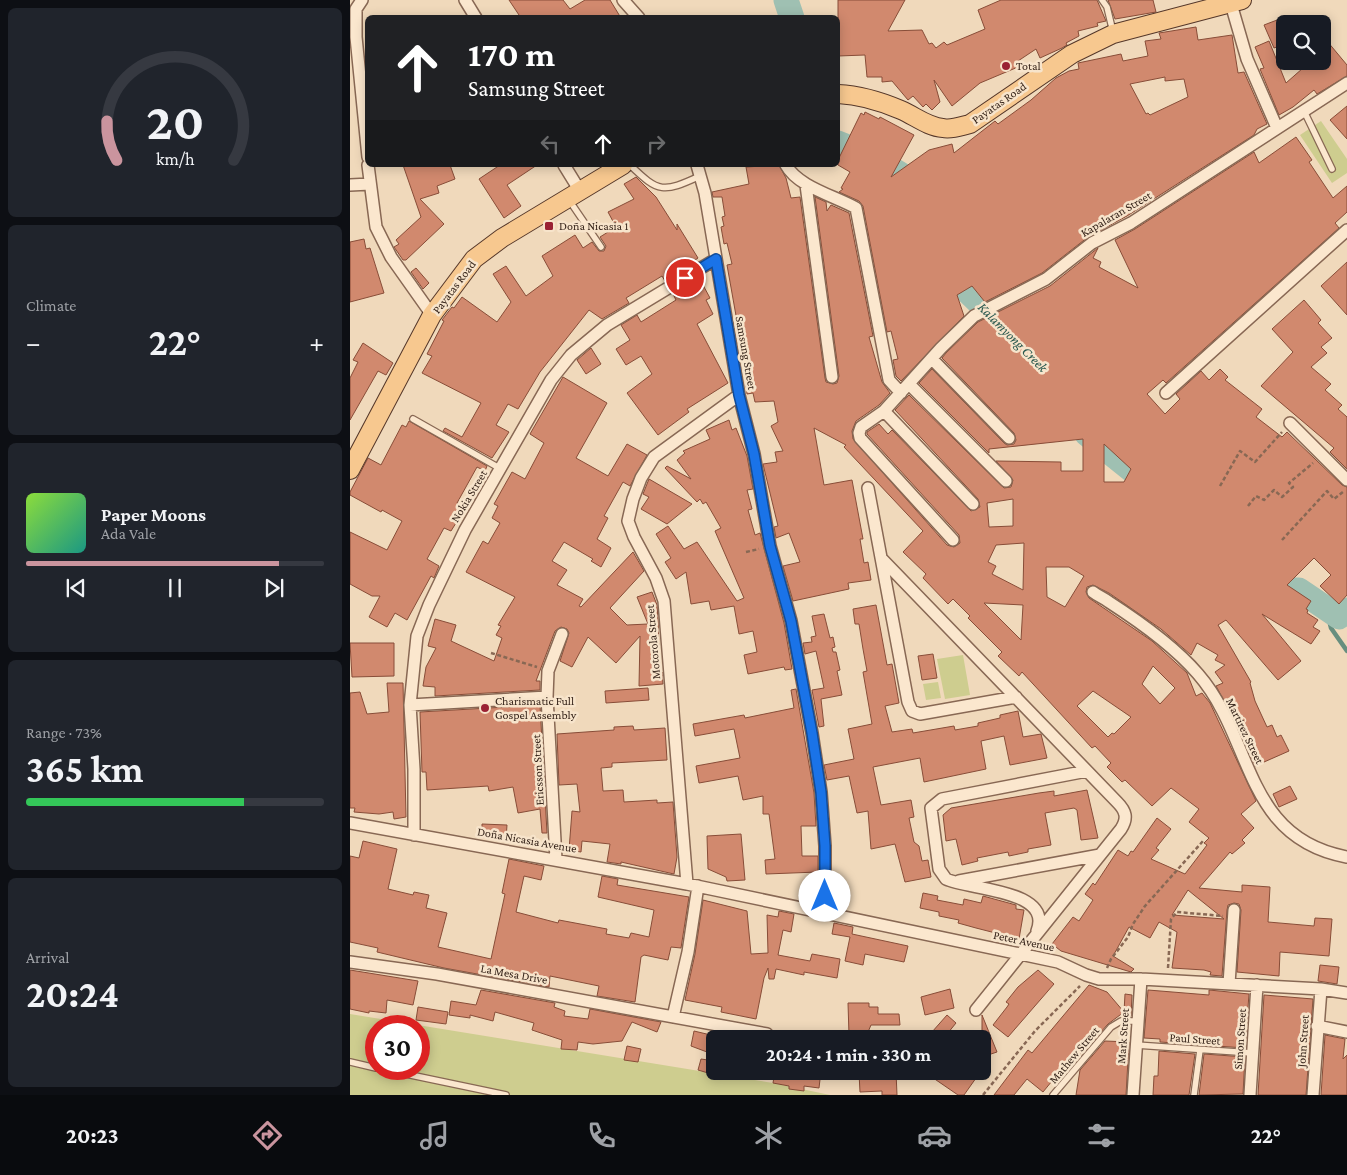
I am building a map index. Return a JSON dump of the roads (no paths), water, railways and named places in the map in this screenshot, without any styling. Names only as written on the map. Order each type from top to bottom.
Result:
[{"type":"main road","name":"Payatas Road","points":[[840,94],[860,95],[901,110],[931,125],[957,128],[970,124],[1072,54],[1113,34],[1236,2]]},
{"type":"main road","name":"Payatas Road","points":[[350,470],[432,315],[474,260],[502,238],[619,167]]},
{"type":"street","points":[[362,0],[356,9],[356,37],[365,127]]},
{"type":"street","points":[[465,0],[474,15]]},
{"type":"street","points":[[623,0],[636,15]]},
{"type":"street","points":[[1236,2],[1247,59],[1278,128]]},
{"type":"street","name":"Kapalaran Street","points":[[953,540],[860,438],[861,427],[884,411],[974,316],[1046,280],[1092,243],[1131,224],[1347,83]]},
{"type":"street","points":[[368,167],[376,227],[390,257],[432,315]]},
{"type":"street","points":[[565,167],[574,195]]},
{"type":"street","points":[[787,167],[790,173],[806,185],[836,196],[856,208],[889,380],[905,388],[1006,481]]},
{"type":"street","name":"Samsung Street","points":[[699,171],[739,395],[755,461],[770,546],[791,621],[821,792],[825,846],[825,913]]},
{"type":"street","points":[[350,185],[370,184]]},
{"type":"street","points":[[806,185],[832,377]]},
{"type":"street","points":[[1166,393],[1347,230]]},
{"type":"street","name":"Nokia Street","points":[[414,835],[414,769],[410,705],[417,636],[465,530],[502,469],[551,380],[571,355],[607,325],[716,259]]},
{"type":"street","points":[[932,359],[1009,438]]},
{"type":"street","name":"Motorola Street","points":[[693,885],[664,601],[656,578],[634,538],[628,521],[629,509],[641,478],[654,457],[739,395]]},
{"type":"street","points":[[884,411],[973,504]]},
{"type":"street","points":[[1290,423],[1347,480]]},
{"type":"street","points":[[868,488],[908,702],[912,711],[920,714],[1016,697]]},
{"type":"street","points":[[882,559],[1123,808],[1126,815],[1125,822],[1100,855],[976,1010]]},
{"type":"street","name":"Martirez Street","points":[[1093,592],[1157,636],[1200,676],[1226,718],[1246,768],[1278,822],[1300,840],[1323,853],[1347,857]]},
{"type":"street","name":"Ericsson Street","points":[[556,859],[547,697],[548,670],[562,634]]},
{"type":"street","points":[[410,705],[547,697]]},
{"type":"street","points":[[1036,935],[1040,922],[1034,907],[1013,896],[946,879],[939,869],[930,812],[937,801],[1087,771]]},
{"type":"street","name":"Doña Nicasia Avenue","points":[[350,823],[693,885]]},
{"type":"street","points":[[955,882],[1100,855]]},
{"type":"street","points":[[673,1017],[688,952],[693,885]]},
{"type":"street","name":"Peter Avenue","points":[[693,885],[1058,962],[1090,977],[1321,988],[1347,993]]},
{"type":"street","points":[[1229,984],[1234,914]]},
{"type":"street","name":"La Mesa Drive","points":[[350,962],[438,974],[745,1030]]},
{"type":"street","name":"Mark Street","points":[[1133,1095],[1141,979]]},
{"type":"street","name":"Simon Street","points":[[1250,1095],[1257,985]]},
{"type":"street","name":"John Street","points":[[1312,1095],[1321,988]]},
{"type":"street","points":[[1317,1026],[1347,1032]]},
{"type":"lane","points":[[1102,0],[1107,7],[1113,34]]},
{"type":"lane","points":[[1304,111],[1332,169]]},
{"type":"lane","points":[[632,167],[654,186],[668,188],[680,186],[699,171]]},
{"type":"lane","points":[[574,195],[601,247]]},
{"type":"lane","points":[[412,419],[502,469]]},
{"type":"lane","name":"Mathew Street","points":[[1053,1095],[1111,1027],[1121,1022],[1138,1021]]},
{"type":"lane","name":"Paul Street","points":[[1136,1045],[1252,1053]]},
{"type":"lane","points":[[1194,1095],[1200,1050]]},
{"type":"lane","points":[[350,1062],[365,1065]]},
{"type":"lane","points":[[430,1079],[506,1095]]},
{"type":"waterway","name":"Kalamyong Creek","points":[[786,0],[791,15]]},
{"type":"waterway","name":"Kalamyong Creek","points":[[840,144],[868,155],[900,174],[921,198]]},
{"type":"waterway","name":"Kalamyong Creek","points":[[949,261],[951,271],[959,283],[1017,339]]},
{"type":"waterway","name":"Kalamyong Creek","points":[[1081,425],[1087,434],[1158,491]]},
{"type":"waterway","name":"Kalamyong Creek","points":[[1273,571],[1290,594],[1294,590],[1299,590],[1339,617],[1347,610]]},
{"type":"waterway","points":[[1326,608],[1331,628],[1347,651]]},
{"type":"place","name":"Total","points":[[1006,66]]},
{"type":"place","name":"Doña Nicasia 1","points":[[549,226]]},
{"type":"place","name":"Charismatic Full Gospel Assembly","points":[[485,708]]}]
